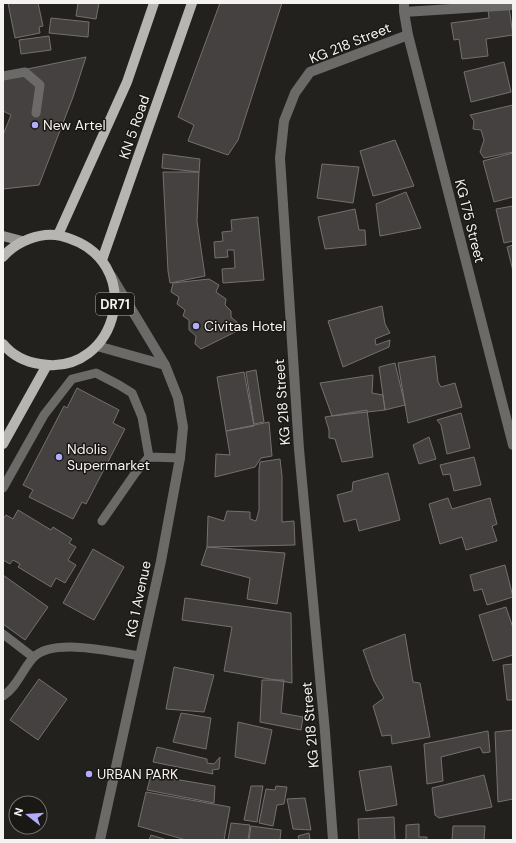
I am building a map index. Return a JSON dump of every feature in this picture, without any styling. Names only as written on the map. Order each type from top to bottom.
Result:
[{"type":"main road","name":"KN 5 Road","points":[[58,235],[127,82],[154,3]]},
{"type":"main road","name":"KN 5 Road","points":[[102,260],[192,3]]},
{"type":"main road","name":"DR71","points":[[3,257],[6,253],[22,242],[39,236],[58,235],[74,239],[90,248],[102,260],[110,273],[115,292],[114,312],[108,330],[96,346],[82,357],[65,364],[47,365],[31,362],[17,356],[3,346]]},
{"type":"main road","points":[[3,236],[22,242]]},
{"type":"main road","points":[[3,444],[47,365]]},
{"type":"street","points":[[404,7],[513,5]]},
{"type":"street","name":"KG 175 Street","points":[[404,7],[408,35],[513,445]]},
{"type":"street","name":"KG 218 Street","points":[[332,840],[325,732],[299,449],[280,158],[284,121],[295,93],[310,72],[408,35]]},
{"type":"street","name":"KG 1 Avenue","points":[[100,840],[161,561],[180,458],[183,427],[178,398],[165,365],[110,273]]},
{"type":"street","points":[[96,346],[165,365]]},
{"type":"lane","points":[[3,76],[25,72],[40,85],[36,113]]},
{"type":"lane","points":[[3,488],[44,415],[72,379],[96,374],[119,385],[132,394],[142,417],[148,457],[102,520]]},
{"type":"lane","points":[[148,457],[180,458]]},
{"type":"lane","points":[[3,634],[33,657]]},
{"type":"lane","points":[[3,696],[10,692],[33,657],[49,648],[62,646],[140,656]]},
{"type":"building","points":[[8,3],[38,3],[43,26],[39,27],[40,33],[15,38]]},
{"type":"building","points":[[78,3],[99,3],[96,19],[76,16]]},
{"type":"building","points":[[220,3],[282,3],[238,140],[228,155],[188,141],[194,125],[178,117]]},
{"type":"building","points":[[509,7],[513,35],[486,39],[488,56],[462,59],[459,39],[454,40],[451,23],[489,18],[488,10]]},
{"type":"building","points":[[51,18],[89,22],[88,37],[49,33]]},
{"type":"building","points":[[49,36],[51,50],[21,54],[19,40]]},
{"type":"building","name":"New Artel","points":[[86,57],[73,97],[39,185],[3,189],[3,135],[11,115],[3,111],[3,74]]},
{"type":"building","points":[[504,62],[511,92],[471,102],[464,72]]},
{"type":"building","points":[[513,105],[513,152],[484,158],[480,152],[484,140],[481,130],[473,129],[474,121],[470,115]]},
{"type":"building","points":[[395,140],[414,186],[373,196],[360,151]]},
{"type":"building","points":[[513,153],[513,197],[494,202],[483,161]]},
{"type":"building","points":[[163,154],[200,159],[199,172],[162,168]]},
{"type":"building","points":[[322,164],[359,167],[353,203],[317,198]]},
{"type":"building","points":[[163,172],[199,172],[197,221],[205,276],[170,283],[168,271]]},
{"type":"building","points":[[406,192],[421,228],[380,236],[376,204]]},
{"type":"building","points":[[513,206],[513,241],[504,243],[496,209]]},
{"type":"building","points":[[355,209],[359,230],[365,230],[366,245],[325,249],[318,217]]},
{"type":"building","points":[[258,217],[264,280],[223,283],[222,269],[235,268],[234,250],[227,250],[228,257],[215,258],[214,242],[223,241],[222,232],[232,231],[231,220]]},
{"type":"building","points":[[513,245],[513,271],[507,247]]},
{"type":"building","points":[[209,279],[219,285],[216,292],[226,299],[225,305],[231,311],[231,317],[238,323],[237,331],[201,349],[195,344],[196,336],[189,330],[189,320],[183,316],[185,310],[177,304],[179,297],[171,292],[173,283]]},
{"type":"building","points":[[382,306],[385,324],[390,333],[375,339],[376,345],[390,340],[389,347],[343,367],[328,321]]},
{"type":"building","points":[[435,356],[438,382],[441,387],[455,383],[462,407],[408,423],[398,363]]},
{"type":"building","points":[[395,363],[405,405],[385,410],[379,367]]},
{"type":"building","points":[[256,370],[264,422],[254,424],[246,372]]},
{"type":"building","points":[[244,372],[254,426],[226,431],[217,377]]},
{"type":"building","points":[[373,375],[372,393],[383,395],[385,410],[332,416],[320,383]]},
{"type":"building","points":[[77,388],[119,410],[113,423],[125,429],[86,504],[82,502],[73,519],[29,497],[33,490],[23,485],[64,406],[67,408]]},
{"type":"building","points":[[367,410],[373,457],[342,462],[335,439],[329,438],[329,430],[325,417]]},
{"type":"building","points":[[461,413],[470,448],[447,454],[441,425],[437,420]]},
{"type":"building","points":[[269,422],[272,456],[261,458],[255,467],[215,477],[216,454],[230,455],[226,431]]},
{"type":"building","points":[[429,437],[436,459],[419,464],[413,445]]},
{"type":"building","points":[[474,457],[481,485],[454,491],[450,474],[443,475],[440,465]]},
{"type":"building","points":[[280,459],[282,476],[282,522],[294,521],[295,545],[207,547],[208,516],[224,521],[227,511],[250,512],[250,519],[256,521],[259,510],[260,462]]},
{"type":"building","points":[[388,473],[400,520],[359,531],[356,519],[344,522],[337,495],[352,491],[353,482]]},
{"type":"building","points":[[448,498],[452,509],[490,498],[497,524],[492,526],[497,541],[466,550],[462,537],[440,544],[429,504]]},
{"type":"building","points":[[18,510],[51,530],[53,527],[72,539],[69,543],[76,547],[68,560],[76,565],[65,583],[56,578],[51,587],[18,567],[20,564],[13,560],[10,564],[3,560],[3,519],[6,515],[13,519]]},
{"type":"building","points":[[207,547],[285,553],[277,604],[247,599],[250,578],[201,565]]},
{"type":"building","points":[[93,549],[124,567],[94,620],[63,603]]},
{"type":"building","points":[[505,565],[513,597],[487,605],[482,589],[474,591],[470,575]]},
{"type":"building","points":[[3,575],[48,607],[25,640],[3,624]]},
{"type":"building","points":[[185,598],[291,613],[292,683],[224,671],[232,627],[182,620]]},
{"type":"building","points":[[506,607],[513,628],[513,655],[493,661],[479,615]]},
{"type":"building","points":[[405,634],[413,682],[420,683],[430,737],[392,744],[391,735],[382,736],[373,706],[384,698],[374,681],[363,650]]},
{"type":"building","points":[[513,664],[513,700],[507,700],[503,665]]},
{"type":"building","points":[[174,667],[214,675],[204,712],[166,709]]},
{"type":"building","points":[[39,679],[67,699],[38,740],[10,720]]},
{"type":"building","points":[[262,680],[284,680],[281,713],[303,717],[301,730],[260,722]]},
{"type":"building","points":[[181,713],[211,718],[206,749],[173,742]]},
{"type":"building","points":[[238,722],[272,730],[265,764],[235,757]]},
{"type":"building","points":[[513,730],[513,799],[498,802],[495,732]]},
{"type":"building","points":[[488,731],[490,752],[483,753],[480,747],[441,757],[443,781],[427,784],[424,744]]},
{"type":"building","points":[[157,747],[207,759],[207,763],[214,764],[220,757],[219,769],[212,770],[213,774],[153,762]]},
{"type":"building","points":[[391,766],[397,805],[366,811],[359,771]]},
{"type":"building","points":[[151,775],[215,786],[214,803],[147,790]]},
{"type":"building","points":[[484,775],[492,807],[439,818],[435,815],[432,788]]},
{"type":"building","points":[[251,786],[263,786],[257,822],[244,820]]},
{"type":"building","points":[[276,786],[287,787],[284,804],[277,805],[273,826],[259,823],[266,789],[275,790]]},
{"type":"building","points":[[146,792],[230,807],[224,840],[186,840],[138,826]]},
{"type":"building","points":[[305,798],[311,830],[293,829],[287,799]]},
{"type":"building","points":[[394,817],[395,840],[359,840],[358,819]]},
{"type":"building","points":[[231,823],[250,825],[248,840],[228,840]]},
{"type":"building","points":[[419,824],[419,837],[427,837],[427,840],[404,840],[406,838],[406,825]]},
{"type":"building","points":[[251,826],[281,830],[280,840],[249,840]]},
{"type":"building","points":[[453,826],[485,826],[484,840],[452,840]]},
{"type":"building","points":[[309,833],[310,840],[299,840],[298,836]]},
{"type":"building","points":[[151,835],[167,840],[149,840]]},
{"type":"place","name":"New Artel","points":[[35,125]]},
{"type":"place","name":"Civitas Hotel","points":[[196,326]]},
{"type":"place","name":"Ndolis Supermarket","points":[[59,457]]},
{"type":"place","name":"URBAN PARK","points":[[89,774]]}]
